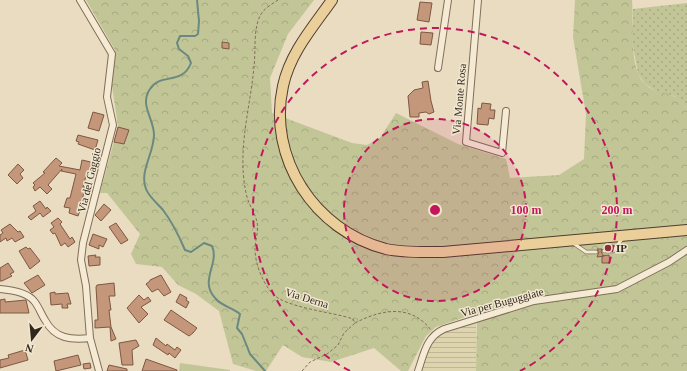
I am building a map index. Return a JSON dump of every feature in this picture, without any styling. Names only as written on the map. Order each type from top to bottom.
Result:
[{"type":"main road","points":[[332,0],[305,37],[292,61],[283,86],[280,113],[282,139],[289,163],[301,187],[319,211],[340,228],[362,240],[386,249],[412,252],[443,252],[687,230]]},
{"type":"street","name":"Via del Gaggio","points":[[80,0],[112,54],[107,97],[113,125],[83,243],[81,260],[86,286],[90,338],[99,371]]},
{"type":"street","points":[[438,68],[448,0]]},
{"type":"street","name":"Via Monte Rosa","points":[[478,0],[466,142],[502,154],[506,111]]},
{"type":"street","name":"Via per Buguggiate","points":[[434,333],[462,322],[534,301],[617,289],[668,262],[687,250]]},
{"type":"street","points":[[0,289],[20,293],[34,300],[45,321],[55,334],[70,339],[90,338]]},
{"type":"street","points":[[418,371],[428,342],[434,333]]},
{"type":"lane","points":[[604,251],[613,251],[624,236]]},
{"type":"lane","points":[[568,240],[586,252],[596,252]]},
{"type":"path","name":"Via Derna","points":[[278,0],[270,5],[260,15],[256,29],[254,68],[242,146],[247,197],[258,223],[256,261],[271,293],[282,300],[315,311],[345,316],[353,320],[355,323]]},
{"type":"path","points":[[302,371],[310,362],[327,354],[338,345],[344,333],[355,323],[385,313],[404,312],[421,318],[434,333]]},
{"type":"shaded area","points":[[476,321],[476,371],[421,371],[430,343],[439,332]]},
{"type":"green space","points":[[86,0],[314,0],[288,34],[270,78],[272,113],[352,143],[367,145],[380,138],[396,113],[458,144],[506,159],[510,178],[559,175],[584,159],[586,114],[573,37],[575,0],[632,0],[634,56],[640,77],[648,87],[670,94],[679,100],[687,109],[687,371],[476,371],[477,313],[436,327],[426,336],[408,371],[401,371],[374,348],[331,362],[302,357],[283,345],[266,371],[256,371],[233,364],[219,311],[196,294],[178,285],[162,267],[136,264],[131,254],[140,234],[107,193],[100,193],[118,126],[112,86],[115,50]]},
{"type":"green space","points":[[687,3],[687,109],[674,96],[657,92],[645,84],[638,74],[631,36],[633,9]]},
{"type":"green space","points":[[180,363],[230,370],[230,371],[179,371]]},
{"type":"building","points":[[420,2],[432,3],[429,22],[417,20]]},
{"type":"building","points":[[421,32],[433,33],[431,45],[420,44]]},
{"type":"building","points":[[222,42],[229,43],[229,49],[222,48]]},
{"type":"building","points":[[428,81],[434,112],[429,114],[426,112],[419,113],[419,117],[410,117],[408,96],[414,90],[423,88],[422,82]]},
{"type":"building","points":[[482,103],[491,104],[490,110],[495,110],[494,119],[489,118],[488,125],[477,124],[478,108],[481,109]]},
{"type":"building","points":[[93,112],[104,115],[99,131],[88,128]]},
{"type":"building","points":[[118,127],[129,130],[124,144],[114,142]]},
{"type":"building","points":[[78,135],[98,140],[95,150],[78,144],[79,142],[76,141]]},
{"type":"building","points":[[56,158],[62,163],[59,166],[80,170],[82,160],[95,163],[93,169],[90,168],[88,177],[86,176],[83,187],[85,187],[83,202],[78,216],[69,213],[70,208],[64,207],[67,198],[70,198],[76,174],[61,171],[62,169],[48,185],[52,189],[47,194],[40,187],[35,191],[33,187],[35,185],[33,183],[45,173],[43,172]]},
{"type":"building","points":[[18,164],[24,170],[20,174],[23,178],[17,184],[8,175]]},
{"type":"building","points":[[40,201],[46,209],[47,207],[51,211],[43,217],[40,213],[31,220],[28,217],[36,211],[33,206]]},
{"type":"building","points":[[104,204],[111,210],[101,221],[95,215]]},
{"type":"building","points":[[58,218],[62,222],[60,224],[70,239],[72,237],[75,242],[68,247],[65,243],[61,246],[55,233],[53,234],[50,230],[54,227],[51,223]]},
{"type":"building","points":[[116,223],[128,240],[121,244],[109,227]]},
{"type":"building","points":[[10,224],[18,232],[20,231],[24,237],[15,242],[12,238],[7,241],[6,238],[0,242],[0,235],[3,233],[1,230]]},
{"type":"building","points":[[93,234],[107,239],[103,247],[99,245],[99,249],[89,245]]},
{"type":"building","points":[[26,247],[28,249],[30,248],[40,261],[30,269],[19,251]]},
{"type":"building","points":[[597,249],[602,249],[601,252],[604,256],[597,257],[599,252]]},
{"type":"building","points":[[96,255],[95,257],[100,257],[100,265],[89,266],[88,256]]},
{"type":"building","points":[[609,255],[610,263],[602,263],[602,256]]},
{"type":"building","points":[[8,263],[14,272],[10,274],[12,276],[0,281],[0,268]]},
{"type":"building","points":[[38,275],[45,285],[32,293],[24,283]]},
{"type":"building","points":[[161,275],[171,292],[164,296],[158,289],[152,292],[146,284],[150,280]]},
{"type":"building","points":[[114,283],[115,296],[109,296],[111,310],[109,310],[111,327],[116,339],[111,341],[110,327],[95,328],[95,320],[98,320],[96,287],[97,285]]},
{"type":"building","points":[[55,292],[55,294],[68,293],[71,304],[67,304],[68,308],[62,308],[62,304],[51,305],[50,293]]},
{"type":"building","points":[[180,294],[187,298],[186,300],[189,302],[186,308],[176,302]]},
{"type":"building","points":[[139,295],[144,300],[148,297],[151,301],[141,307],[148,314],[139,323],[127,308]]},
{"type":"building","points":[[5,299],[5,302],[26,300],[29,313],[0,313],[0,300]]},
{"type":"building","points":[[171,310],[197,328],[193,333],[189,336],[164,320]]},
{"type":"building","points":[[156,338],[166,346],[167,344],[175,350],[177,347],[181,350],[175,358],[169,353],[168,355],[153,345]]},
{"type":"building","points":[[136,340],[139,346],[132,350],[133,365],[122,365],[119,343]]},
{"type":"building","points":[[25,350],[28,360],[0,368],[0,360],[9,358],[8,355]]},
{"type":"building","points":[[78,355],[81,365],[56,371],[54,361]]},
{"type":"building","points":[[146,359],[177,370],[177,371],[142,371]]},
{"type":"building","points":[[90,363],[91,368],[84,369],[83,364]]},
{"type":"building","points":[[109,365],[127,369],[127,371],[107,371]]},
{"type":"waterway","points":[[197,0],[199,21],[198,34],[195,36],[180,36],[177,43],[179,49],[188,56],[191,63],[187,70],[177,77],[160,81],[155,84],[147,95],[146,106],[154,135],[152,149],[145,169],[144,183],[149,195],[170,220],[185,250],[191,252],[204,243],[212,246],[214,253],[209,279],[211,292],[218,301],[240,314],[237,328],[242,334],[250,354],[265,371]]},
{"type":"place","name":"IP","points":[[608,248]]}]
